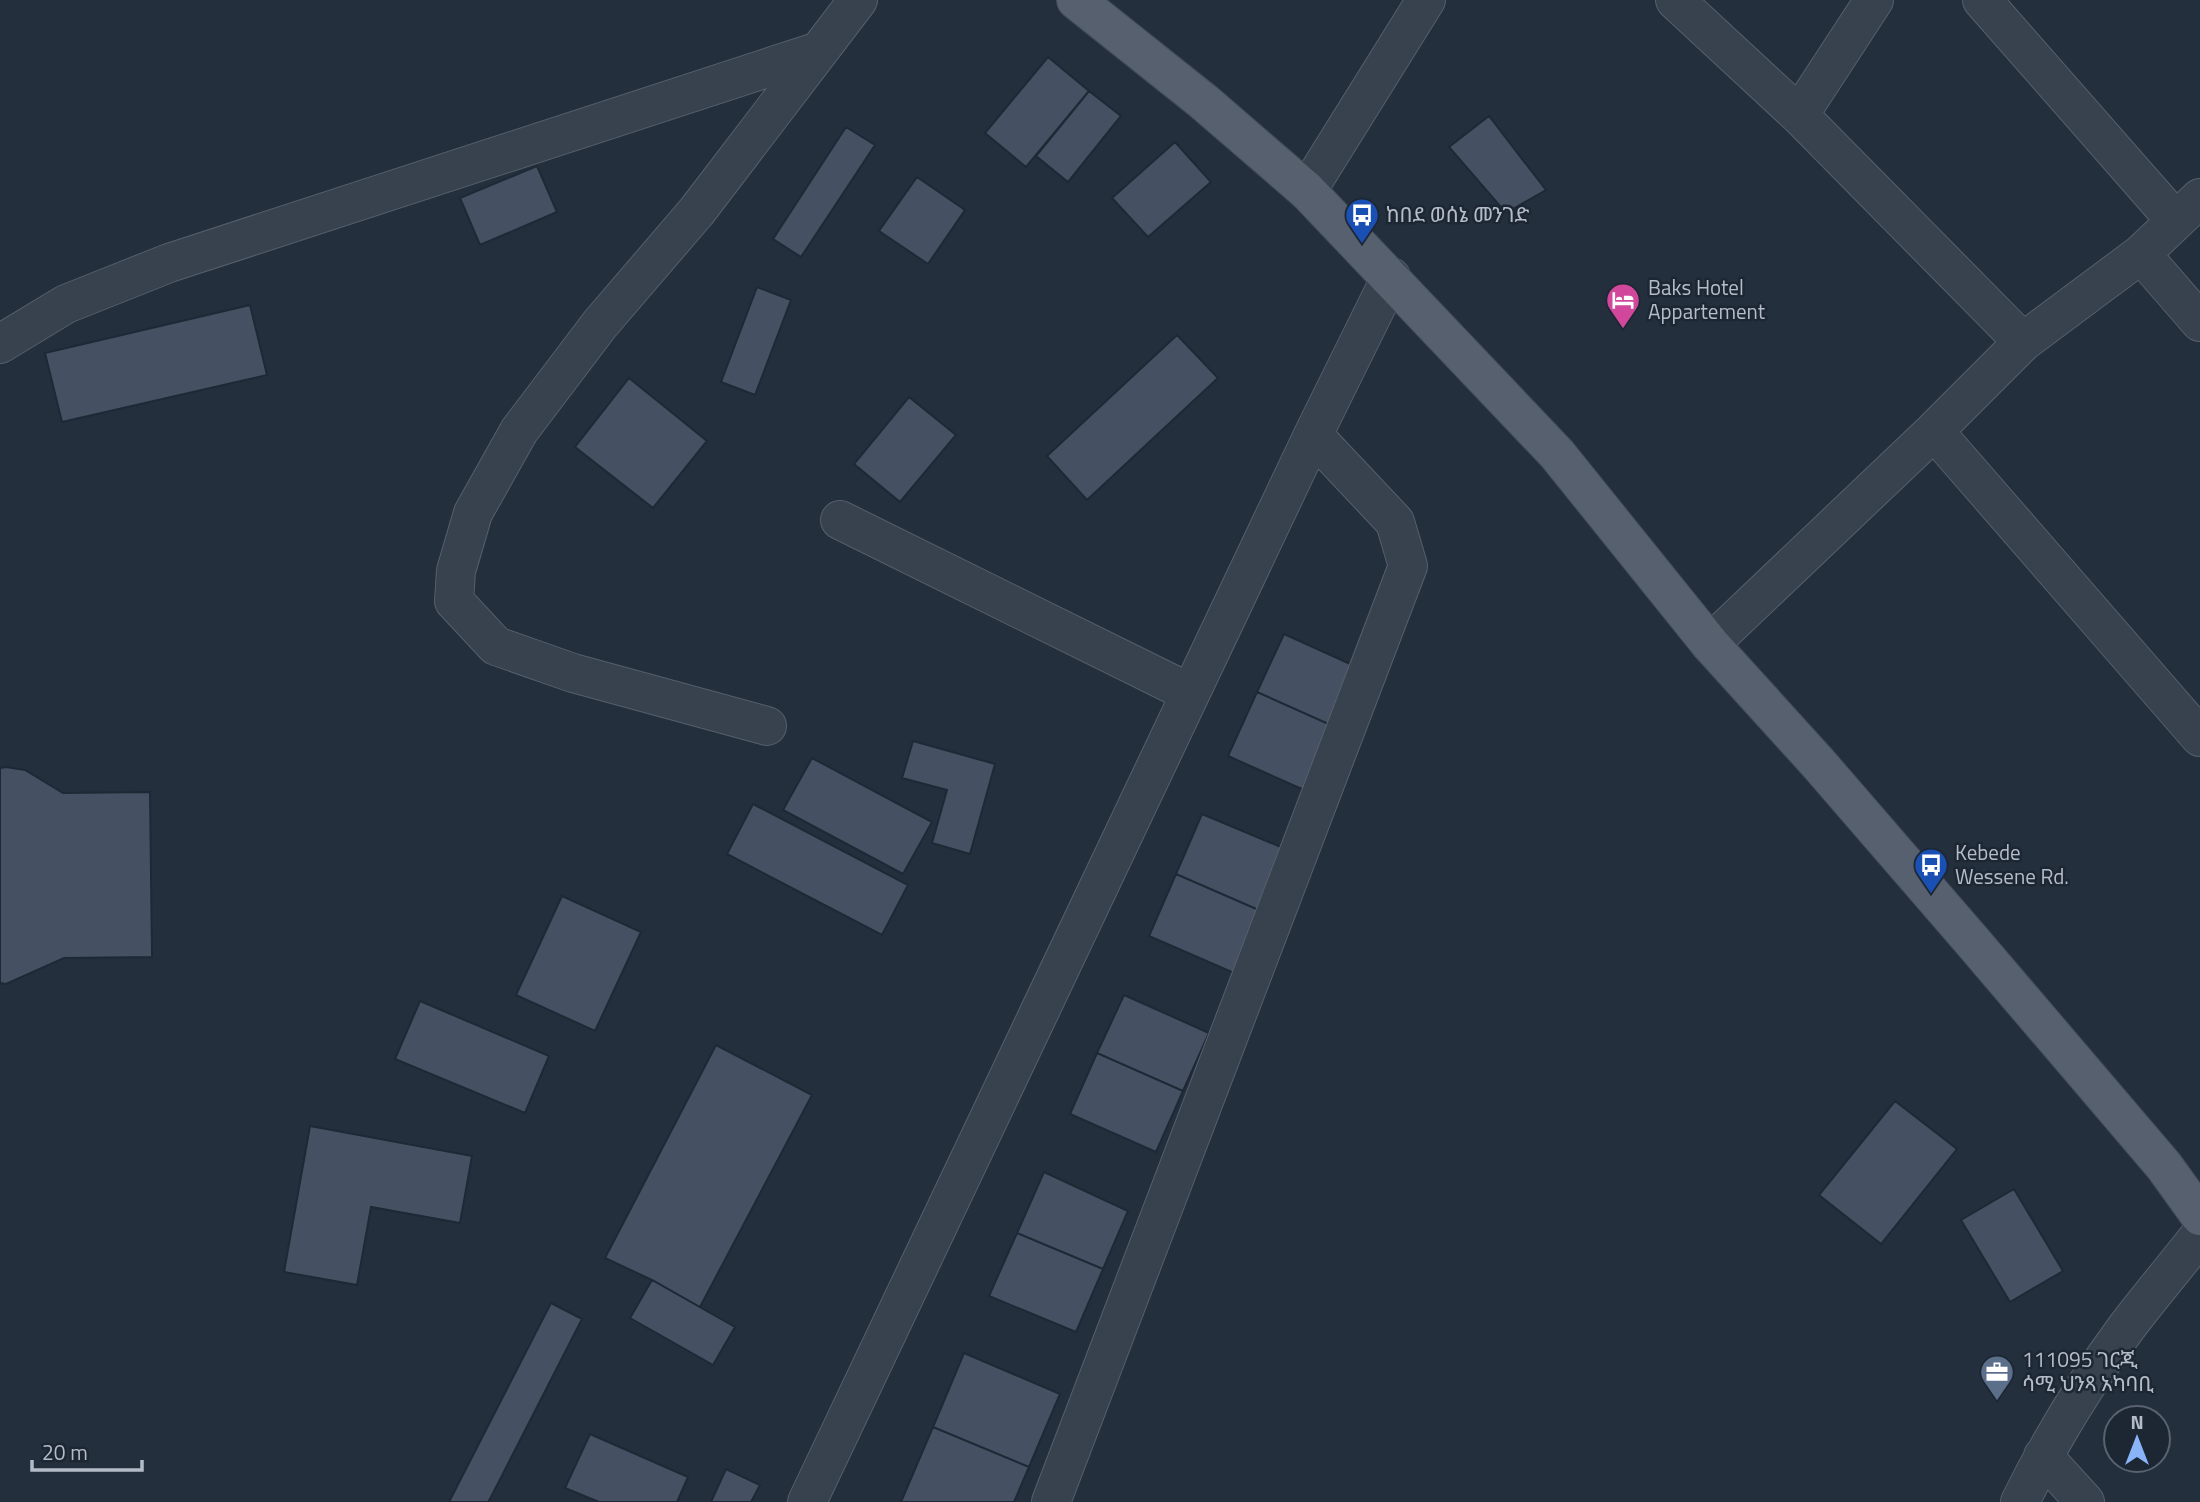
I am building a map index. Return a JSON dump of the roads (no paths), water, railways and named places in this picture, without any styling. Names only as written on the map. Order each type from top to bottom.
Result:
[{"type":"main road","points":[[1076,0],[1203,102],[1307,191],[1557,454],[1710,644],[1818,763],[1972,941],[2164,1166],[2200,1216]]},
{"type":"street","points":[[767,726],[573,673],[496,646],[454,601],[456,571],[474,513],[519,431],[600,324],[696,211],[858,0]]},
{"type":"street","points":[[1307,191],[1426,0]]},
{"type":"street","points":[[1675,0],[1800,114],[2023,342]]},
{"type":"street","points":[[1800,114],[1874,0]]},
{"type":"street","points":[[1710,644],[1934,432],[2023,342],[2141,254],[2187,209],[1982,0]]},
{"type":"street","points":[[0,344],[66,304],[169,263],[819,51]]},
{"type":"street","points":[[2141,254],[2200,322]]},
{"type":"street","points":[[807,1502],[1190,693],[1391,277]]},
{"type":"street","points":[[1934,432],[2200,737]]},
{"type":"street","points":[[1051,1502],[1408,566],[1395,522],[1313,435]]},
{"type":"street","points":[[840,520],[1190,693]]},
{"type":"street","points":[[2020,1502],[2043,1456],[2127,1327],[2200,1235]]},
{"type":"street","points":[[2043,1456],[2085,1502]]},
{"type":"place","name":"ከበደ ወሰኔ መንገድ","points":[[1362,245]]},
{"type":"place","name":"Baks Hotel Appartement","points":[[1623,330]]},
{"type":"place","name":"Kebede Wessene Rd.","points":[[1931,895]]},
{"type":"place","name":"111095 ገርጂ ሳሚ ህንጻ አካባቢ","points":[[1997,1402]]}]
